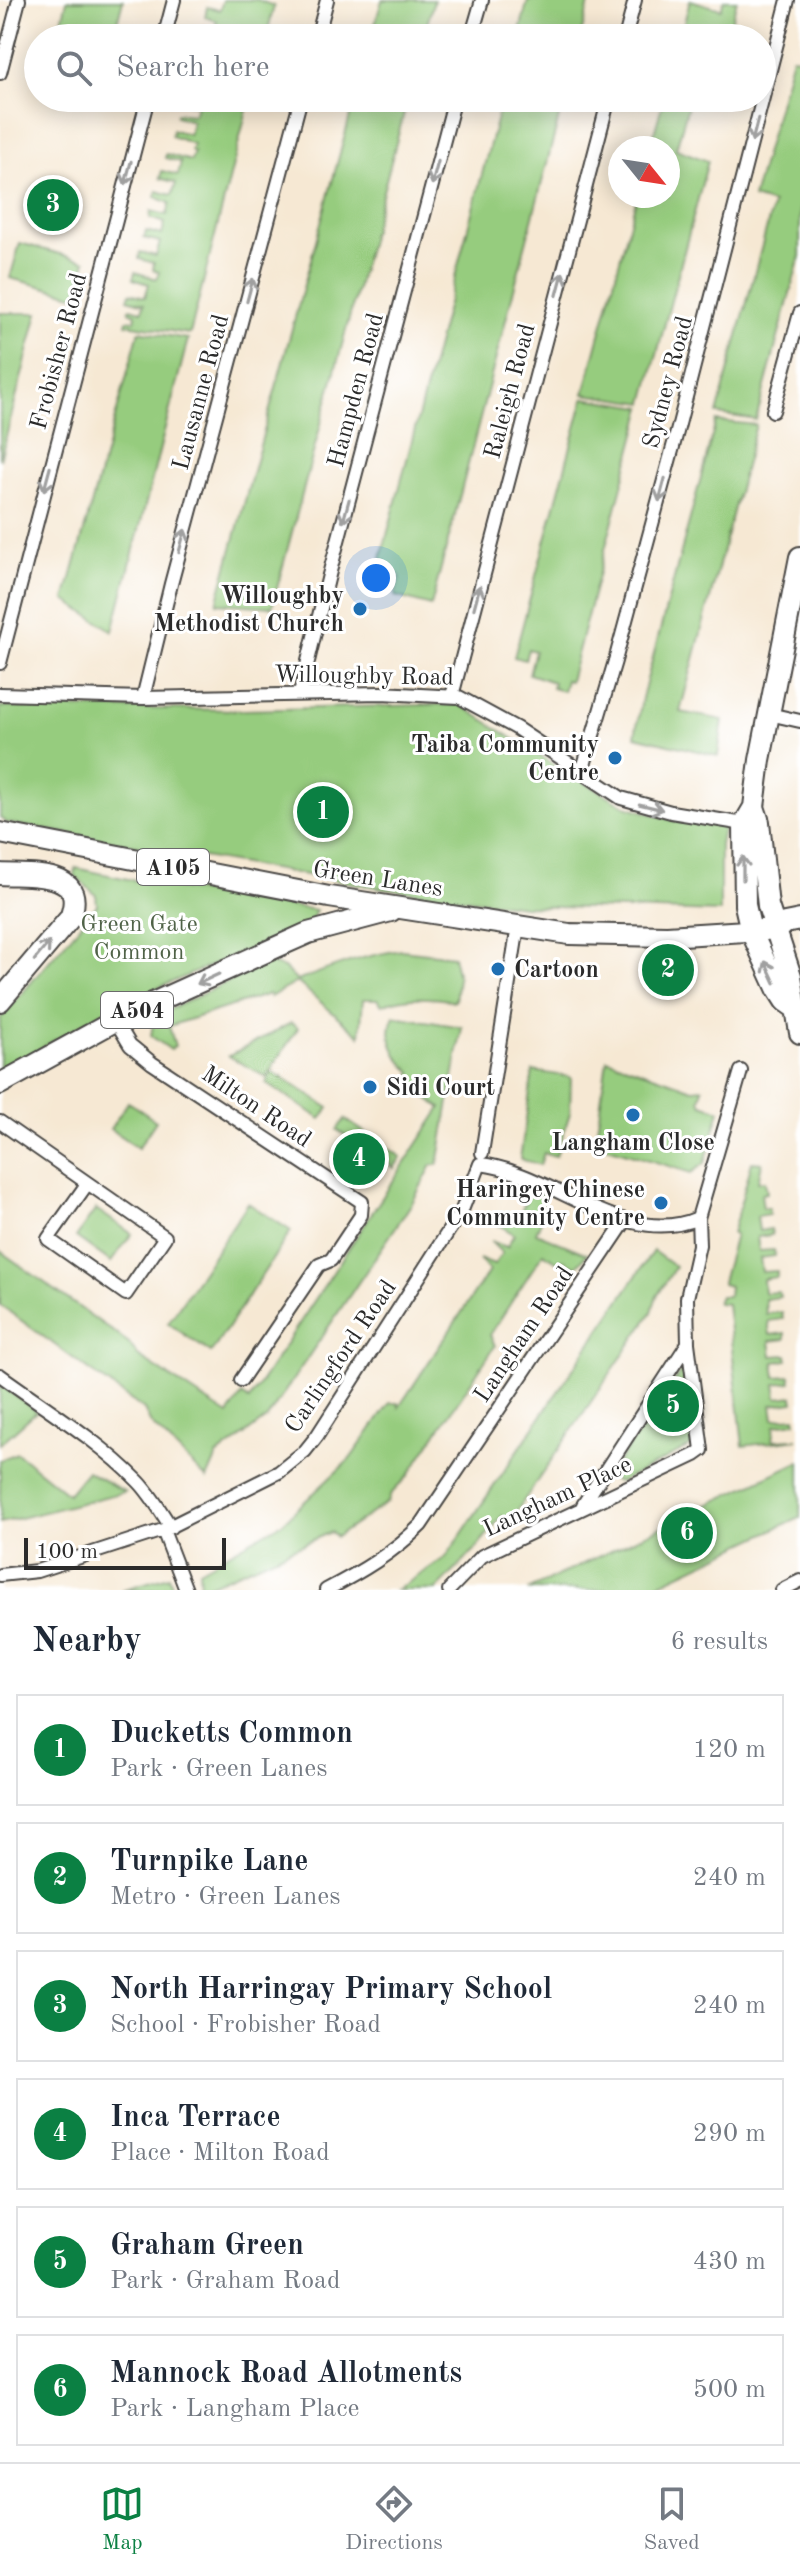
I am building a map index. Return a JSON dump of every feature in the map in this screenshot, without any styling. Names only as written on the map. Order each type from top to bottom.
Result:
[{"type":"main road","points":[[795,1008],[785,1001],[778,990],[751,931],[744,897],[749,815],[799,567]]},
{"type":"main road","points":[[749,815],[759,822],[768,906],[793,984],[800,1033]]},
{"type":"main road","name":"Green Lanes","points":[[0,833],[329,897],[518,926],[610,936],[751,931]]},
{"type":"main road","points":[[0,874],[55,878],[71,889],[74,907],[70,918],[0,1001]]},
{"type":"main road","points":[[308,933],[329,897]]},
{"type":"main road","name":"A504","points":[[0,1084],[115,1020],[308,933],[391,911],[419,911]]},
{"type":"main road","name":"A105","points":[[751,931],[776,929],[785,923],[800,920]]},
{"type":"main road","name":"A105","points":[[776,929],[786,936],[800,937]]},
{"type":"street","points":[[0,73],[19,0]]},
{"type":"street","points":[[168,24],[174,0]]},
{"type":"street","points":[[321,24],[327,0]]},
{"type":"street","points":[[475,24],[482,0]]},
{"type":"street","points":[[629,24],[635,0]]},
{"type":"street","name":"Sydney Road","points":[[776,47],[788,0]]},
{"type":"street","name":"Frobisher Road","points":[[0,663],[144,112]]},
{"type":"street","name":"Lausanne Road","points":[[143,698],[297,112]]},
{"type":"street","name":"Hampden Road","points":[[300,694],[451,112]]},
{"type":"street","name":"Raleigh Road","points":[[452,696],[605,112]]},
{"type":"street","name":"Sydney Road","points":[[582,772],[680,421],[759,112]]},
{"type":"street","points":[[773,411],[794,357],[800,313]]},
{"type":"street","name":"Willoughby Road","points":[[0,694],[143,698],[381,693],[452,696],[464,698],[516,728],[628,801],[671,812],[749,815]]},
{"type":"street","points":[[769,714],[800,721]]},
{"type":"street","name":"Carlingford Road","points":[[0,1575],[37,1571],[167,1528],[272,1476],[305,1451],[317,1436],[462,1210],[481,1159],[518,926]]},
{"type":"street","name":"Milton Road","points":[[115,1020],[130,1045],[145,1058],[362,1202],[361,1215],[331,1260],[319,1265],[241,1380]]},
{"type":"street","points":[[582,1507],[688,1343],[687,1298],[699,1245],[698,1218],[741,1071]]},
{"type":"street","points":[[0,1122],[165,1237],[126,1294],[48,1239],[87,1184]]},
{"type":"street","points":[[481,1159],[645,1226],[666,1227],[698,1218]]},
{"type":"street","name":"Langham Road","points":[[326,1590],[368,1568],[405,1542],[421,1525],[626,1220]]},
{"type":"street","name":"Langham Place","points":[[449,1590],[482,1556],[702,1450],[688,1343]]},
{"type":"street","points":[[0,1375],[77,1430],[140,1483],[167,1528],[186,1590]]},
{"type":"street","points":[[782,1590],[800,1581]]},
{"type":"green space","points":[[67,0],[123,0],[117,24],[61,24]]},
{"type":"green space","points":[[223,0],[258,0],[274,6],[270,24],[216,24],[217,21],[205,17],[207,7],[220,10]]},
{"type":"green space","points":[[382,0],[434,0],[427,24],[375,24]]},
{"type":"green space","points":[[528,0],[590,0],[584,24],[522,24]]},
{"type":"green space","points":[[690,0],[721,9],[724,0],[737,0],[731,24],[684,24]]},
{"type":"green space","points":[[792,57],[800,58],[800,256],[756,420],[717,414],[773,204],[753,198]]},
{"type":"green space","points":[[195,112],[246,112],[190,334],[126,324],[127,320],[135,321],[136,314],[129,311],[130,308],[142,311],[144,304],[128,299],[130,293],[145,297],[149,284],[133,279],[135,272],[157,279],[159,272],[153,270],[154,263],[139,259],[140,252],[156,256],[160,242],[144,238],[146,231],[162,235],[165,223],[150,218],[151,211],[167,215],[170,203],[155,197],[157,191],[172,195],[176,183],[160,178],[162,171],[178,175],[181,162],[165,158],[166,154],[191,161],[194,152],[191,151],[193,144],[171,136],[173,130],[189,134],[192,121],[176,116],[177,113],[194,115]]},
{"type":"green space","points":[[351,112],[404,112],[272,607],[217,603]]},
{"type":"green space","points":[[498,112],[560,112],[431,606],[395,596],[400,576],[381,558]]},
{"type":"green space","points":[[660,112],[686,112],[680,136],[653,136]]},
{"type":"green space","points":[[680,150],[708,161],[644,403],[584,394],[634,208],[680,208]]},
{"type":"green space","points":[[20,243],[86,261],[77,296],[10,278]]},
{"type":"green space","points":[[0,313],[38,313],[0,460]]},
{"type":"green space","points":[[139,331],[188,339],[113,631],[65,600]]},
{"type":"green space","points":[[584,398],[643,407],[570,681],[566,680],[563,691],[552,688],[553,682],[529,674],[535,651],[528,649],[525,660],[514,657]]},
{"type":"green space","points":[[716,421],[756,425],[680,712],[723,720],[718,756],[635,736],[642,698]]},
{"type":"green space","points":[[459,704],[559,768],[626,806],[675,821],[724,824],[720,845],[720,912],[524,906],[381,888],[7,823],[0,818],[0,707],[245,710]]},
{"type":"green space","name":"Green Gate Common","points":[[76,868],[156,885],[316,910],[310,924],[108,1009],[0,1072],[0,1019],[97,905],[96,895],[75,876]]},
{"type":"green space","points":[[402,950],[453,956],[458,977],[455,1001],[418,998],[382,1005],[377,999],[363,999],[360,1036],[297,982],[270,997],[269,994],[169,1026],[175,1046],[171,1050],[151,1036],[154,1017],[267,963],[284,968],[297,981],[349,962]]},
{"type":"green space","points":[[394,1016],[462,1027],[438,1165],[432,1165],[412,1203],[267,1418],[217,1456],[207,1479],[151,1424],[144,1410],[0,1305],[0,1251],[129,1343],[138,1356],[228,1415],[242,1395],[249,1400],[441,1108],[406,1082],[412,1072],[393,1047],[390,1032]]},
{"type":"green space","points":[[291,1023],[298,1028],[266,1077],[229,1056]]},
{"type":"green space","points":[[607,1059],[693,1089],[703,1088],[702,1104],[720,1110],[705,1163],[691,1173],[595,1143]]},
{"type":"green space","points":[[272,1071],[329,1108],[321,1119],[266,1083]]},
{"type":"green space","points":[[533,1071],[571,1077],[570,1113],[556,1156],[544,1153],[540,1165],[520,1159]]},
{"type":"green space","points":[[128,1102],[156,1121],[138,1148],[110,1129]]},
{"type":"green space","points":[[345,1119],[401,1157],[394,1168],[337,1130]]},
{"type":"green space","points":[[752,1162],[762,1163],[758,1182],[765,1181],[767,1193],[761,1194],[763,1208],[769,1208],[769,1214],[757,1216],[759,1231],[771,1229],[772,1235],[757,1237],[759,1251],[774,1250],[775,1256],[760,1258],[762,1272],[777,1271],[777,1277],[763,1279],[764,1293],[779,1292],[780,1297],[765,1299],[766,1314],[782,1312],[783,1319],[768,1321],[770,1335],[785,1333],[785,1339],[770,1341],[772,1356],[787,1355],[788,1360],[774,1362],[776,1377],[790,1376],[791,1382],[775,1384],[777,1398],[793,1396],[794,1402],[772,1405],[774,1419],[795,1417],[796,1422],[775,1425],[773,1440],[798,1439],[743,1446],[727,1304],[717,1303],[720,1296],[728,1296],[729,1286],[722,1282]]},
{"type":"green space","points":[[517,1181],[540,1191],[545,1199],[536,1233],[587,1254],[576,1267],[561,1259],[558,1262],[543,1253],[490,1335],[495,1346],[388,1502],[336,1537],[331,1532],[200,1589],[199,1570],[282,1523],[350,1459],[390,1403],[398,1403],[399,1407],[489,1271],[479,1259],[494,1265],[502,1253],[490,1241],[507,1247],[514,1234],[499,1225],[503,1217],[517,1222],[530,1190],[516,1185]]},
{"type":"green space","points":[[248,1203],[291,1231],[211,1353],[168,1323]]},
{"type":"green space","points":[[96,1209],[132,1234],[111,1262],[76,1237]]},
{"type":"green space","points":[[653,1251],[675,1267],[656,1298],[652,1312],[510,1521],[502,1516],[477,1548],[436,1590],[397,1590],[446,1557]]},
{"type":"green space","points":[[682,1370],[685,1371],[694,1445],[620,1482],[615,1481],[612,1471]]},
{"type":"green space","points":[[0,1385],[37,1411],[0,1444]]},
{"type":"green space","points":[[17,1453],[68,1494],[87,1471],[125,1492],[0,1523],[0,1460]]},
{"type":"green space","points":[[800,1461],[800,1517],[646,1590],[528,1590]]},
{"type":"green space","points":[[169,1576],[174,1590],[121,1590]]},
{"type":"place","name":"North Harringay Primary School","points":[[53,205]]},
{"type":"place","name":"Willoughby Methodist Church","points":[[360,609]]},
{"type":"place","name":"Taiba Community Centre","points":[[615,758]]},
{"type":"place","name":"Ducketts Common","points":[[323,812]]},
{"type":"place","name":"Cartoon","points":[[498,969]]},
{"type":"place","name":"Turnpike Lane","points":[[668,970]]},
{"type":"place","name":"Sidi Court","points":[[370,1087]]},
{"type":"place","name":"Langham Close","points":[[633,1115]]},
{"type":"place","name":"Inca Terrace","points":[[359,1159]]},
{"type":"place","name":"Haringey Chinese Community Centre","points":[[661,1203]]},
{"type":"place","name":"Graham Green","points":[[673,1406]]},
{"type":"place","name":"Mannock Road Allotments","points":[[687,1533]]}]
